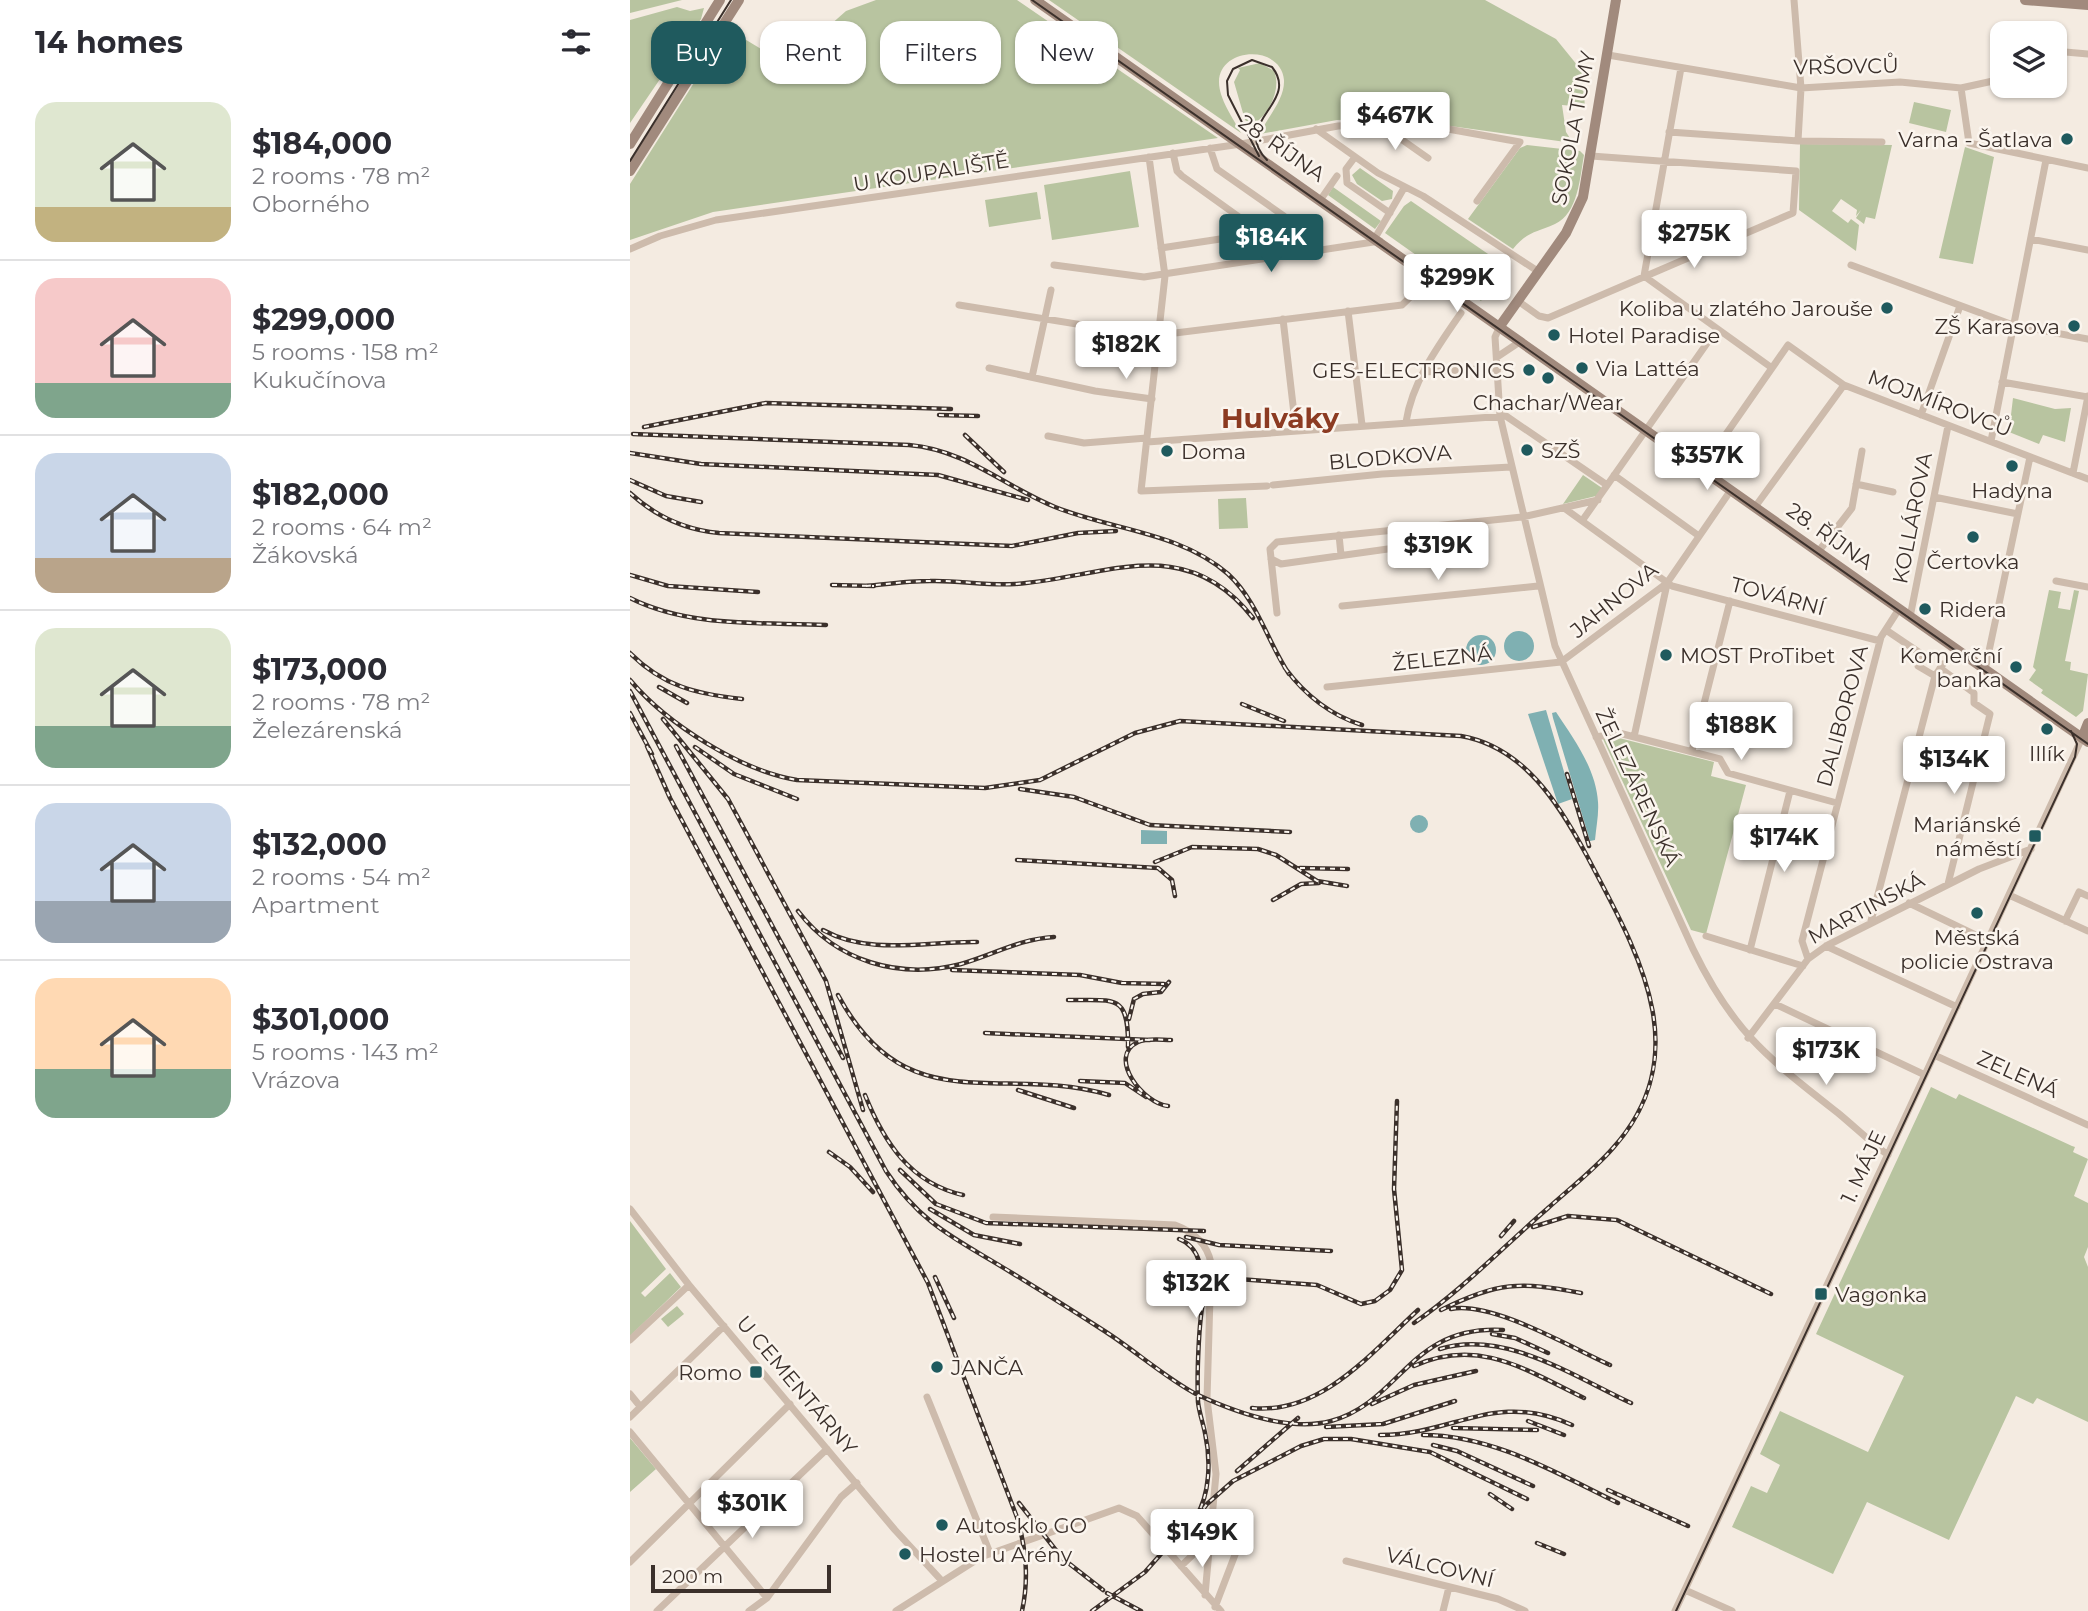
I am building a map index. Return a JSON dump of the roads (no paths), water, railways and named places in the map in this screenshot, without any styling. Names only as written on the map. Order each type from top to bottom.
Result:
[{"type":"main road","points":[[630,144],[720,0]]},
{"type":"main road","points":[[630,171],[739,0]]},
{"type":"main road","name":"28. ŘÍJNA","points":[[1034,0],[1321,199],[2085,740]]},
{"type":"main road","name":"SOKOLA TŮMY","points":[[1500,326],[1577,212],[1591,156],[1616,0]]},
{"type":"main road","points":[[2025,0],[2088,5]]},
{"type":"main road","points":[[2085,740],[2088,723]]},
{"type":"street","points":[[1794,0],[1801,88],[1798,141]]},
{"type":"street","points":[[2067,52],[2088,54]]},
{"type":"street","name":"VRŠOVCŮ","points":[[1608,55],[1801,88],[1900,82],[1961,88],[1990,82]]},
{"type":"street","points":[[1644,276],[1681,68]]},
{"type":"street","points":[[1961,88],[1969,143],[2088,168]]},
{"type":"street","name":"U KOUPALIŠTĚ","points":[[630,249],[660,236],[716,220],[1241,144],[1315,129],[1387,123],[1520,142],[1477,201]]},
{"type":"street","points":[[1387,123],[1391,132],[1428,158]]},
{"type":"street","points":[[1315,129],[1539,272]]},
{"type":"street","points":[[1669,132],[1798,141],[1882,142]]},
{"type":"street","points":[[1161,248],[1286,229],[1284,216],[1217,169],[1210,148]]},
{"type":"street","points":[[1173,153],[1177,170],[1182,176],[1261,232]]},
{"type":"street","points":[[1518,301],[1539,316],[1548,318],[1793,213],[1796,171],[1591,156]]},
{"type":"street","points":[[1147,440],[1161,334],[1165,276],[1149,157]]},
{"type":"street","points":[[1355,157],[1346,169],[1347,183],[1390,214]]},
{"type":"street","points":[[1991,441],[2046,160]]},
{"type":"street","points":[[1321,199],[1337,176]]},
{"type":"street","points":[[1054,265],[1144,277],[1165,276],[1377,239],[1404,188]]},
{"type":"street","points":[[2031,239],[2088,250]]},
{"type":"street","points":[[1851,265],[2013,325],[2088,339]]},
{"type":"street","points":[[1644,276],[1772,368],[1708,460]]},
{"type":"street","points":[[959,305],[1151,335],[1402,305],[1419,292],[1431,277]]},
{"type":"street","points":[[1032,377],[1051,290]]},
{"type":"street","points":[[1921,415],[1960,306]]},
{"type":"street","points":[[1348,312],[1362,425]]},
{"type":"street","points":[[1406,422],[1408,406],[1424,372],[1461,313]]},
{"type":"street","points":[[1283,319],[1296,431]]},
{"type":"street","name":"ŽELEZÁRENSKÁ","points":[[1500,326],[1495,335],[1500,416],[1538,586],[1561,662],[1701,966],[1720,1000],[1748,1038],[1784,1073],[1888,1155]]},
{"type":"street","points":[[1582,521],[1717,329]]},
{"type":"street","points":[[1497,357],[1521,341]]},
{"type":"street","name":"MOJMÍROVCŮ","points":[[1772,368],[1788,345],[1844,385],[2088,478]]},
{"type":"street","points":[[989,368],[1095,391],[1152,399]]},
{"type":"street","points":[[1424,372],[1498,368]]},
{"type":"street","points":[[2003,382],[2088,396],[2073,473]]},
{"type":"street","points":[[1755,507],[1844,385]]},
{"type":"street","points":[[1048,436],[1084,443],[1500,416],[1511,417],[1607,485]]},
{"type":"street","name":"KOLLÁROVA","points":[[1910,617],[1948,426]]},
{"type":"street","name":"BLODKOVA","points":[[1147,440],[1141,491],[1270,486],[1382,474],[1511,467]]},
{"type":"street","points":[[1818,552],[1851,510],[1862,451]]},
{"type":"street","points":[[1985,670],[2030,457]]},
{"type":"street","points":[[1614,475],[1699,536]]},
{"type":"street","points":[[1856,484],[1893,492]]},
{"type":"street","name":"JAHNOVA","points":[[1561,662],[1668,583],[1731,490]]},
{"type":"street","points":[[1934,497],[2018,514]]},
{"type":"street","points":[[1278,613],[1270,549],[1277,542],[1522,517],[1598,500]]},
{"type":"street","name":"TOVÁRNÍ","points":[[1564,509],[1668,583],[1880,641]]},
{"type":"street","points":[[1271,559],[1281,564],[1405,546],[1405,527]]},
{"type":"street","points":[[1339,535],[1341,555]]},
{"type":"street","points":[[2056,581],[2088,587]]},
{"type":"street","points":[[1634,737],[1668,583]]},
{"type":"street","points":[[1342,606],[1538,586]]},
{"type":"street","points":[[1692,751],[1730,601]]},
{"type":"street","name":"DALIBOROVA","points":[[1808,959],[1802,941],[1837,803],[1880,641],[1899,609]]},
{"type":"street","points":[[1886,630],[1920,653],[1918,666],[1935,676]]},
{"type":"street","name":"ŽELEZNÁ","points":[[1327,687],[1561,662]]},
{"type":"street","points":[[1871,921],[1935,676],[1942,666],[1974,693],[1974,703],[1990,715],[1948,884]]},
{"type":"street","points":[[1596,737],[1615,733],[1692,751],[1720,759],[1728,773],[1837,803]]},
{"type":"street","name":"1. MÁJE","points":[[1675,1611],[1987,941],[2085,740]]},
{"type":"street","points":[[1750,950],[1790,792]]},
{"type":"street","name":"MARTINSKÁ","points":[[1748,1038],[1802,966],[1826,946],[1948,884],[2031,849]]},
{"type":"street","points":[[2065,921],[2079,892],[2088,896]]},
{"type":"street","points":[[2009,895],[2088,931]]},
{"type":"street","points":[[1909,903],[1987,941]]},
{"type":"street","points":[[1706,936],[1802,966]]},
{"type":"street","points":[[1826,946],[1957,1007]]},
{"type":"street","points":[[1775,1003],[1926,1074]]},
{"type":"street","name":"ZELENÁ","points":[[1934,1055],[2088,1125]]},
{"type":"street","name":"U CEMENTÁRNY","points":[[630,1209],[689,1285],[942,1581]]},
{"type":"street","points":[[993,1217],[1175,1226],[1189,1231],[1204,1244],[1211,1263],[1207,1399],[1216,1474],[1205,1595]]},
{"type":"street","points":[[630,1340],[689,1285]]},
{"type":"street","points":[[630,1417],[639,1405],[724,1326]]},
{"type":"street","points":[[630,1394],[639,1405]]},
{"type":"street","points":[[927,1396],[990,1553]]},
{"type":"street","points":[[630,1562],[790,1404]]},
{"type":"street","points":[[630,1432],[767,1598]]},
{"type":"street","points":[[657,1611],[827,1449]]},
{"type":"street","points":[[749,1611],[767,1598],[841,1497],[857,1483]]},
{"type":"street","points":[[896,1611],[990,1553],[1121,1508],[1135,1514],[1218,1609],[1238,1547],[1200,1548],[1181,1566]]},
{"type":"street","name":"VÁLCOVNÍ","points":[[1346,1562],[1502,1601],[1525,1611]]},
{"type":"street","points":[[1444,1611],[1449,1587]]},
{"type":"street","points":[[1685,1590],[1732,1611]]},
{"type":"water","points":[[1519,631],[1530,635],[1534,646],[1530,657],[1519,661],[1508,657],[1504,646],[1508,635]]},
{"type":"water","points":[[1481,635],[1492,639],[1496,650],[1492,661],[1481,665],[1470,661],[1466,650],[1470,639]]},
{"type":"water","points":[[1546,710],[1572,799],[1558,804],[1528,714]]},
{"type":"water","points":[[1556,712],[1583,755],[1593,778],[1598,807],[1595,840],[1590,841],[1553,718],[1552,713]]},
{"type":"water","points":[[1419,815],[1425,818],[1428,824],[1425,830],[1419,833],[1413,830],[1410,824],[1413,818]]},
{"type":"water","points":[[1141,830],[1167,831],[1167,844],[1141,844]]},
{"type":"tram line","points":[[630,161],[731,0]]},
{"type":"tram line","points":[[1032,0],[2088,744]]},
{"type":"tram line","points":[[1259,156],[1228,95],[1227,81],[1233,69],[1252,60],[1272,67],[1279,80],[1278,91],[1256,134],[1258,147],[1267,160]]},
{"type":"tram line","points":[[1676,1611],[2075,757],[2077,744],[2071,731]]},
{"type":"railway","points":[[644,427],[766,403],[951,409]]},
{"type":"railway","points":[[939,415],[978,416]]},
{"type":"railway","points":[[633,434],[909,445],[949,454],[1055,507],[1167,540],[1209,560],[1228,574],[1247,597],[1289,674]]},
{"type":"railway","points":[[965,435],[1004,472]]},
{"type":"railway","points":[[630,453],[701,464],[938,475],[1028,500]]},
{"type":"railway","points":[[630,480],[666,496],[701,502]]},
{"type":"railway","points":[[630,493],[650,509],[672,520],[695,529],[719,533],[1012,546],[1078,533],[1116,531]]},
{"type":"railway","points":[[866,586],[930,581],[1015,584],[1111,569],[1171,567],[1199,575],[1227,591],[1253,618]]},
{"type":"railway","points":[[630,575],[668,586],[758,592]]},
{"type":"railway","points":[[832,585],[874,586]]},
{"type":"railway","points":[[630,598],[653,608],[701,619],[826,625]]},
{"type":"railway","points":[[630,653],[655,673],[681,687],[742,699]]},
{"type":"railway","points":[[1285,668],[1319,703],[1339,716],[1362,725]]},
{"type":"railway","points":[[630,680],[664,713],[706,743],[752,767],[797,780],[985,788],[1040,780],[1135,733],[1180,721],[1461,736],[1483,742],[1521,765],[1537,781],[1564,817],[1624,928],[1651,1001],[1655,1038],[1652,1075],[1639,1112],[1606,1156],[1466,1282],[1414,1323]]},
{"type":"railway","points":[[659,687],[687,703]]},
{"type":"railway","points":[[630,691],[886,1171],[913,1205],[958,1241],[1106,1332],[1187,1389],[1229,1408],[1281,1422],[1315,1424],[1331,1421],[1355,1411],[1375,1398],[1426,1351],[1446,1339],[1472,1332],[1503,1330]]},
{"type":"railway","points":[[1242,704],[1284,721]]},
{"type":"railway","points":[[630,713],[652,754]]},
{"type":"railway","points":[[663,719],[728,799],[826,981],[863,1110]]},
{"type":"railway","points":[[647,746],[670,798],[928,1283],[1018,1520],[1026,1565],[1022,1611]]},
{"type":"railway","points":[[676,746],[843,1058]]},
{"type":"railway","points":[[695,747],[734,774],[797,799]]},
{"type":"railway","points":[[1567,774],[1589,846]]},
{"type":"railway","points":[[1020,789],[1074,797],[1150,825],[1290,832]]},
{"type":"railway","points":[[1155,862],[1192,847],[1258,849],[1276,855],[1317,881],[1347,886]]},
{"type":"railway","points":[[1017,860],[1158,868],[1172,880],[1175,896]]},
{"type":"railway","points":[[1300,868],[1348,869]]},
{"type":"railway","points":[[1273,900],[1301,884],[1319,883]]},
{"type":"railway","points":[[798,911],[831,943],[850,954],[870,962],[915,970],[961,964],[1018,944],[1054,937]]},
{"type":"railway","points":[[823,930],[841,938],[879,945],[977,942]]},
{"type":"railway","points":[[952,970],[1080,975],[1122,983],[1164,984]]},
{"type":"railway","points":[[1129,1019],[1134,999],[1143,994],[1161,992],[1169,982]]},
{"type":"railway","points":[[838,995],[865,1035],[894,1061],[925,1075],[958,1081],[1069,1087],[1109,1095]]},
{"type":"railway","points":[[1068,1000],[1116,1003],[1126,1017],[1128,1047]]},
{"type":"railway","points":[[985,1033],[1150,1040]]},
{"type":"railway","points":[[1168,1106],[1149,1097],[1140,1089],[1127,1068],[1126,1058],[1129,1049],[1138,1042],[1171,1040]]},
{"type":"railway","points":[[1080,1081],[1125,1083],[1146,1097]]},
{"type":"railway","points":[[1018,1090],[1074,1108]]},
{"type":"railway","points":[[865,1095],[881,1129],[901,1158],[928,1181],[963,1195]]},
{"type":"railway","points":[[1196,1517],[1204,1498],[1208,1476],[1207,1443],[1198,1392],[1200,1326],[1207,1289],[1214,1281],[1225,1278],[1317,1285],[1361,1304],[1375,1301],[1390,1290],[1402,1270],[1394,1189],[1397,1101]]},
{"type":"railway","points":[[829,1152],[850,1167],[873,1192]]},
{"type":"railway","points":[[900,1170],[936,1204],[986,1223],[1204,1231]]},
{"type":"railway","points":[[930,1209],[974,1235],[1020,1244]]},
{"type":"railway","points":[[1533,1227],[1568,1216],[1617,1220],[1771,1294]]},
{"type":"railway","points":[[1501,1236],[1514,1221]]},
{"type":"railway","points":[[1186,1237],[1219,1245],[1331,1251]]},
{"type":"railway","points":[[1179,1239],[1187,1243],[1197,1255],[1202,1296]]},
{"type":"railway","points":[[1183,1269],[1195,1276],[1201,1288]]},
{"type":"railway","points":[[935,1277],[954,1318]]},
{"type":"railway","points":[[1441,1310],[1478,1294],[1509,1286],[1541,1287],[1581,1293]]},
{"type":"railway","points":[[1451,1309],[1468,1308],[1509,1318],[1610,1365]]},
{"type":"railway","points":[[1252,1408],[1277,1408],[1301,1402],[1323,1391],[1363,1361],[1418,1310]]},
{"type":"railway","points":[[1492,1334],[1515,1338],[1548,1353]]},
{"type":"railway","points":[[1440,1349],[1489,1345],[1514,1350],[1563,1369],[1631,1403]]},
{"type":"railway","points":[[1414,1366],[1438,1358],[1481,1356],[1522,1368],[1584,1398]]},
{"type":"railway","points":[[1372,1404],[1414,1385],[1476,1371]]},
{"type":"railway","points":[[1326,1427],[1383,1424],[1455,1401]]},
{"type":"railway","points":[[1380,1435],[1431,1429],[1497,1413],[1544,1415],[1572,1425]]},
{"type":"railway","points":[[1237,1471],[1298,1418]]},
{"type":"railway","points":[[1528,1421],[1564,1435]]},
{"type":"railway","points":[[1453,1428],[1537,1430]]},
{"type":"railway","points":[[1423,1435],[1474,1441],[1499,1449],[1548,1468],[1618,1503]]},
{"type":"railway","points":[[1174,1549],[1207,1504],[1233,1481],[1301,1446],[1324,1439],[1351,1439],[1430,1452],[1527,1499]]},
{"type":"railway","points":[[1433,1445],[1457,1451],[1533,1486]]},
{"type":"railway","points":[[1608,1490],[1688,1526]]},
{"type":"railway","points":[[1490,1494],[1512,1509]]},
{"type":"railway","points":[[1019,1503],[1062,1558],[1103,1590]]},
{"type":"railway","points":[[1092,1611],[1145,1572],[1176,1537]]},
{"type":"railway","points":[[1537,1543],[1564,1554]]},
{"type":"railway","points":[[1107,1593],[1141,1611]]},
{"type":"place","name":"Varna - Šatlava","points":[[2067,139]]},
{"type":"place","name":"Koliba u zlatého Jarouše","points":[[1887,308]]},
{"type":"place","name":"ZŠ Karasova","points":[[2074,326]]},
{"type":"place","name":"Hotel Paradise","points":[[1554,335]]},
{"type":"place","name":"Via Lattéa","points":[[1582,368]]},
{"type":"place","name":"GES-ELECTRONICS","points":[[1529,370]]},
{"type":"place","name":"Chachar/Wear","points":[[1548,378]]},
{"type":"place","name":"SZŠ","points":[[1527,450]]},
{"type":"place","name":"Doma","points":[[1167,451]]},
{"type":"place","name":"Hadyna","points":[[2012,466]]},
{"type":"place","name":"Čertovka","points":[[1973,537]]},
{"type":"place","name":"Ridera","points":[[1925,609]]},
{"type":"place","name":"MOST ProTibet","points":[[1666,655]]},
{"type":"place","name":"Komerční banka","points":[[2016,667]]},
{"type":"place","name":"Illík","points":[[2047,729]]},
{"type":"place","name":"Mariánské náměstí","points":[[2035,836]]},
{"type":"place","name":"Městská policie Ostrava","points":[[1977,913]]},
{"type":"place","name":"Vagonka","points":[[1821,1294]]},
{"type":"place","name":"JANČA","points":[[937,1367]]},
{"type":"place","name":"Romo","points":[[756,1372]]},
{"type":"place","name":"Autosklo GO","points":[[942,1525]]},
{"type":"place","name":"Hostel u Arény","points":[[905,1554]]},
{"type":"district","name":"Hulváky","points":[[1280,418]]}]
